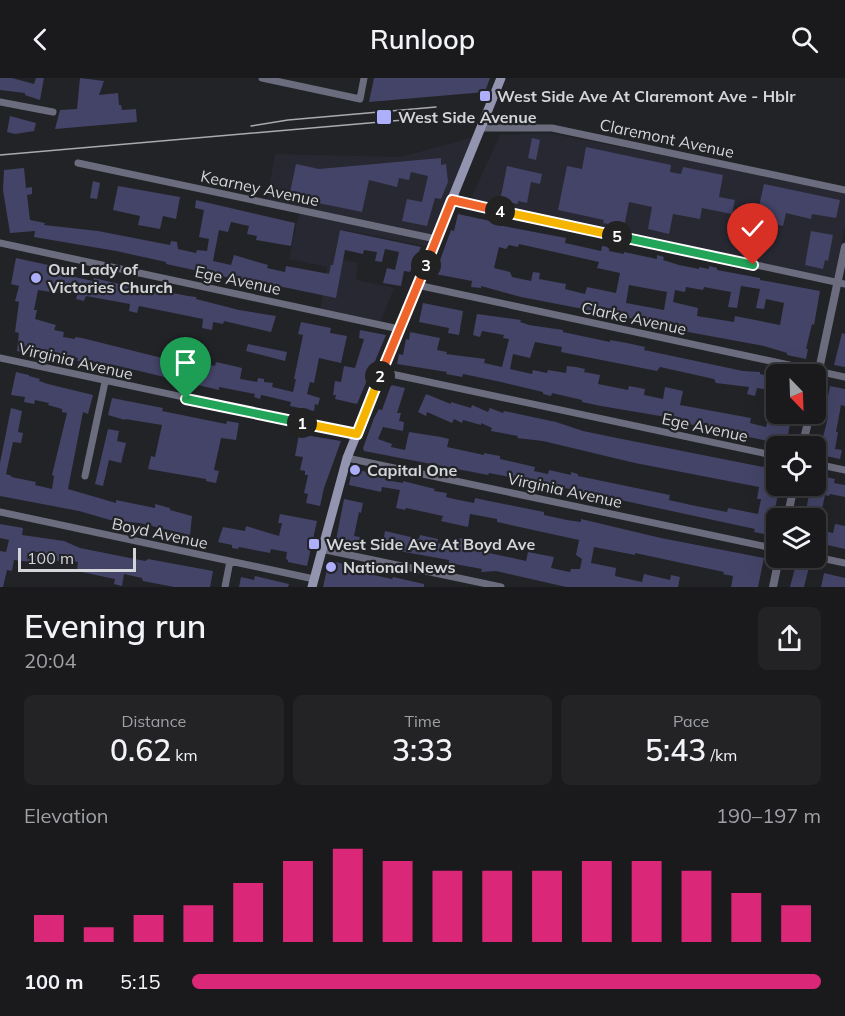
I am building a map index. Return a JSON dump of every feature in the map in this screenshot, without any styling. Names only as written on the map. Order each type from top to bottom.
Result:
[{"type":"main road","points":[[313,583],[347,458],[501,78]]},
{"type":"street","points":[[262,78],[360,99],[364,78]]},
{"type":"street","points":[[0,102],[52,112]]},
{"type":"street","name":"Claremont Avenue","points":[[482,128],[552,128],[845,190]]},
{"type":"street","name":"Kearney Avenue","points":[[78,163],[436,239]]},
{"type":"street","points":[[452,200],[841,283]]},
{"type":"street","name":"Ege Avenue","points":[[0,243],[399,329]]},
{"type":"street","points":[[821,364],[841,283],[845,247]]},
{"type":"street","name":"Clarke Avenue","points":[[417,285],[786,364]]},
{"type":"street","name":"Virginia Avenue","points":[[0,358],[357,434]]},
{"type":"street","name":"Ege Avenue","points":[[382,372],[766,454]]},
{"type":"street","name":"Clarke Avenue","points":[[826,373],[845,377]]},
{"type":"street","points":[[85,476],[105,382]]},
{"type":"street","name":"Virginia Avenue","points":[[347,458],[766,547]]},
{"type":"street","points":[[826,466],[845,470]]},
{"type":"street","name":"Boyd Avenue","points":[[0,512],[230,561],[313,583]]},
{"type":"street","points":[[321,549],[501,587]]},
{"type":"street","points":[[826,559],[845,563]]},
{"type":"street","points":[[225,587],[230,561]]},
{"type":"street","points":[[773,587],[777,568]]},
{"type":"shaded area","points":[[548,133],[845,191],[845,227],[833,281],[468,205],[500,135]]},
{"type":"shaded area","points":[[474,137],[431,247],[340,229],[334,258],[358,263],[356,280],[394,288],[379,325],[320,314],[327,267],[289,259],[300,209],[267,201],[275,154],[401,157]]},
{"type":"building","points":[[0,78],[12,78],[34,84],[36,78],[44,78],[40,100],[25,95],[25,93],[0,90]]},
{"type":"building","points":[[80,78],[104,81],[99,95],[118,93],[122,110],[136,109],[137,122],[55,129],[60,110],[77,109]]},
{"type":"building","points":[[374,78],[490,78],[485,92],[369,102]]},
{"type":"building","points":[[10,116],[36,123],[34,131],[15,134],[7,132]]},
{"type":"building","points":[[532,138],[540,140],[536,160],[528,158]]},
{"type":"building","points":[[586,147],[671,165],[670,172],[681,174],[683,167],[723,175],[719,197],[735,200],[732,214],[702,208],[700,219],[673,214],[669,234],[648,229],[652,207],[629,202],[624,227],[558,210],[567,166],[582,169]]},
{"type":"building","points":[[441,158],[441,165],[446,164],[448,182],[441,199],[435,198],[427,226],[402,221],[407,199],[422,202],[428,176],[411,172],[409,180],[399,178],[397,187],[369,180],[362,212],[289,197],[296,164],[319,169]]},
{"type":"building","points":[[507,166],[542,174],[540,184],[531,182],[527,203],[500,201]]},
{"type":"building","points":[[24,168],[26,188],[32,187],[32,194],[27,195],[30,220],[45,223],[44,225],[98,231],[170,245],[171,241],[177,242],[178,249],[196,253],[197,250],[207,251],[209,239],[199,237],[204,210],[195,208],[196,200],[295,223],[291,246],[256,240],[257,236],[247,234],[249,226],[231,222],[228,232],[219,230],[213,261],[231,265],[234,255],[268,265],[267,268],[285,272],[286,266],[329,274],[340,230],[421,247],[410,272],[404,271],[401,286],[383,283],[387,268],[395,270],[399,252],[385,249],[382,262],[375,261],[377,252],[364,250],[363,254],[345,250],[336,298],[240,280],[116,251],[34,237],[35,231],[10,233],[3,190],[4,170]]},
{"type":"building","points":[[93,181],[100,183],[97,199],[90,198]]},
{"type":"building","points":[[764,184],[840,200],[836,218],[812,214],[811,219],[786,213],[783,226],[756,220]]},
{"type":"building","points":[[118,186],[180,197],[176,219],[163,216],[160,229],[138,225],[140,216],[113,210]]},
{"type":"building","points":[[458,214],[495,222],[503,226],[566,238],[565,243],[601,251],[602,246],[610,247],[609,251],[624,254],[624,252],[657,259],[657,255],[664,257],[663,260],[679,265],[699,269],[699,267],[709,269],[709,266],[717,270],[760,278],[760,280],[820,291],[814,325],[812,324],[806,349],[808,349],[806,359],[764,346],[661,327],[661,324],[521,297],[481,286],[481,288],[471,287],[472,281],[435,274],[451,230],[454,231]],"holes":[[[519,244],[599,262],[597,268],[620,273],[616,293],[587,287],[585,294],[565,289],[566,284],[539,279],[540,273],[533,272],[531,281],[512,277],[510,272],[494,268],[499,247],[506,249],[509,245],[518,247]],[[629,285],[667,292],[664,310],[626,303]],[[741,286],[760,289],[756,308],[764,309],[766,299],[784,303],[780,325],[735,316],[734,322],[697,316],[698,308],[673,302],[675,290],[685,292],[686,287],[703,290],[704,287],[731,292],[728,307],[737,308]]]},
{"type":"building","points":[[744,217],[755,219],[752,233],[761,235],[757,254],[738,248]]},
{"type":"building","points":[[811,231],[833,235],[828,261],[825,260],[823,269],[805,265]]},
{"type":"building","points":[[16,258],[62,268],[61,272],[71,274],[70,276],[93,281],[94,278],[161,294],[162,291],[196,297],[196,299],[239,310],[276,316],[271,332],[224,321],[223,324],[213,322],[212,330],[202,328],[203,319],[139,306],[137,313],[129,311],[130,304],[86,296],[84,301],[76,299],[78,291],[58,287],[57,293],[38,290],[34,310],[37,310],[35,319],[56,325],[54,330],[64,332],[63,337],[82,338],[162,358],[163,351],[189,356],[188,361],[215,366],[216,362],[242,368],[240,379],[257,382],[258,378],[264,379],[264,382],[273,383],[272,387],[293,392],[303,335],[298,334],[301,322],[331,328],[330,333],[347,336],[341,363],[319,358],[314,383],[310,382],[307,394],[320,398],[318,405],[315,404],[314,411],[290,406],[291,402],[266,396],[261,395],[260,399],[254,397],[255,394],[219,387],[219,390],[114,365],[85,360],[84,362],[77,361],[78,358],[50,352],[49,355],[35,352],[34,355],[17,351],[19,333],[15,332],[19,302],[15,301],[19,286],[11,284]]},
{"type":"building","points":[[423,303],[463,311],[459,335],[448,333],[449,328],[419,322]]},
{"type":"building","points":[[477,314],[521,320],[520,322],[529,325],[563,330],[563,332],[610,342],[610,340],[627,343],[645,347],[644,350],[743,371],[760,372],[766,375],[766,390],[757,388],[755,396],[747,394],[749,387],[716,383],[714,379],[660,367],[657,371],[561,352],[562,347],[535,342],[530,358],[513,354],[510,369],[532,374],[533,370],[566,373],[567,366],[576,367],[585,369],[584,372],[600,375],[598,384],[628,390],[629,386],[645,389],[644,395],[663,399],[665,387],[683,391],[680,405],[751,418],[750,423],[766,427],[767,424],[790,424],[788,436],[766,436],[766,441],[680,422],[678,419],[601,406],[552,393],[551,396],[543,392],[463,374],[462,377],[446,374],[447,372],[397,364],[399,354],[403,355],[410,332],[440,338],[437,350],[447,352],[446,354],[485,359],[484,363],[502,367],[509,339],[503,338],[504,335],[482,331],[480,337],[473,335]]},
{"type":"building","points":[[360,330],[386,335],[357,404],[335,399],[336,395],[333,395],[335,381],[341,382],[344,366],[355,368],[364,339],[359,338]]},
{"type":"building","points":[[842,333],[845,334],[845,367],[834,365]]},
{"type":"building","points":[[248,344],[287,352],[285,361],[246,351]]},
{"type":"building","points":[[16,372],[40,379],[39,381],[48,384],[93,395],[88,414],[83,412],[68,489],[116,503],[116,500],[155,508],[155,504],[192,516],[190,535],[0,496],[0,463],[11,408],[22,411],[18,432],[23,433],[21,443],[13,442],[6,474],[52,489],[54,476],[52,475],[67,413],[48,405],[49,403],[35,400],[34,404],[24,402],[25,397],[11,395]]},
{"type":"building","points":[[391,385],[405,388],[397,413],[401,413],[399,421],[404,422],[403,431],[383,427],[378,439],[392,444],[391,447],[405,450],[409,432],[441,437],[449,439],[447,447],[500,456],[500,459],[535,467],[534,471],[548,474],[549,470],[571,475],[571,472],[578,476],[670,495],[669,500],[727,512],[728,508],[758,514],[761,499],[757,499],[759,487],[635,463],[543,441],[517,438],[518,436],[491,431],[492,428],[481,423],[481,425],[463,420],[462,423],[454,419],[452,423],[427,412],[426,416],[418,412],[426,394],[451,404],[451,402],[471,408],[472,405],[488,412],[490,408],[503,413],[504,411],[556,422],[583,431],[763,467],[766,465],[766,496],[778,496],[775,508],[766,508],[766,534],[754,532],[755,529],[546,484],[364,451],[363,448],[374,418],[379,409],[382,410]]},
{"type":"building","points":[[830,386],[845,389],[845,406],[841,405],[836,432],[838,432],[835,449],[842,450],[840,459],[826,456],[826,436],[823,436],[828,417],[826,416]]},
{"type":"building","points":[[112,398],[226,424],[227,421],[239,423],[236,440],[221,438],[214,470],[219,471],[216,483],[206,481],[206,479],[148,469],[151,456],[155,457],[162,425],[125,420],[108,415]]},
{"type":"building","points":[[108,429],[119,431],[117,441],[126,443],[121,463],[109,460],[103,486],[95,484]]},
{"type":"building","points":[[299,434],[341,441],[320,506],[306,503],[308,494],[304,493],[308,475],[305,475],[305,471],[300,470],[303,457],[295,456]]},
{"type":"building","points":[[352,469],[378,474],[386,477],[385,480],[403,483],[403,481],[435,489],[434,491],[447,493],[446,497],[454,499],[474,503],[475,498],[544,512],[544,515],[567,520],[581,522],[581,519],[661,538],[764,558],[758,587],[731,587],[733,576],[723,574],[724,572],[635,553],[635,555],[594,547],[591,563],[616,568],[615,576],[642,582],[644,574],[670,580],[671,575],[680,577],[678,587],[566,587],[496,571],[481,572],[482,569],[449,563],[449,560],[382,548],[385,531],[419,539],[420,535],[438,539],[437,543],[451,546],[453,540],[459,541],[460,538],[477,542],[476,548],[489,553],[526,561],[528,552],[554,557],[551,568],[570,572],[571,569],[580,569],[582,559],[576,555],[579,540],[470,514],[468,527],[441,521],[443,516],[396,508],[400,490],[382,487],[381,492],[349,485]]},
{"type":"building","points":[[826,477],[835,479],[834,483],[845,485],[845,497],[830,494],[826,495]]},
{"type":"building","points":[[809,496],[825,496],[822,508],[806,508]]},
{"type":"building","points":[[344,499],[363,503],[354,536],[360,537],[358,545],[336,540]]},
{"type":"building","points":[[280,514],[317,521],[307,566],[288,562],[287,552],[271,549],[270,553],[239,547],[238,549],[218,542],[223,527],[245,531],[246,526],[279,536],[282,523],[278,523]]},
{"type":"building","points":[[0,524],[23,528],[22,535],[64,541],[80,548],[213,571],[210,587],[174,587],[143,581],[142,578],[124,574],[122,586],[114,584],[115,579],[77,571],[78,562],[60,558],[59,561],[40,559],[39,563],[14,560],[12,571],[7,570],[3,587],[0,587],[0,551],[6,552],[9,540],[0,538]]},
{"type":"building","points":[[835,524],[845,526],[845,549],[826,545],[826,531],[833,533]]},
{"type":"building","points":[[329,560],[361,569],[360,572],[424,584],[424,587],[323,587]]},
{"type":"building","points":[[795,568],[809,568],[804,587],[790,587]]},
{"type":"building","points":[[824,573],[845,578],[845,587],[821,587]]},
{"type":"building","points":[[255,576],[289,584],[288,587],[239,587],[241,577],[254,580]]},
{"type":"tram line","points":[[251,126],[288,120],[436,107]]},
{"type":"tram line","points":[[0,155],[438,117]]},
{"type":"place","name":"West Side Ave At Claremont Ave - Hblr","points":[[485,96]]},
{"type":"place","name":"West Side Avenue","points":[[384,117]]},
{"type":"place","name":"Our Lady of Victories Church","points":[[36,278]]},
{"type":"place","name":"Capital One","points":[[355,470]]},
{"type":"place","name":"West Side Ave At Boyd Ave","points":[[314,544]]},
{"type":"place","name":"National News","points":[[331,567]]},
{"type":"route","points":[[186,399],[357,434],[452,200],[753,265]]}]
